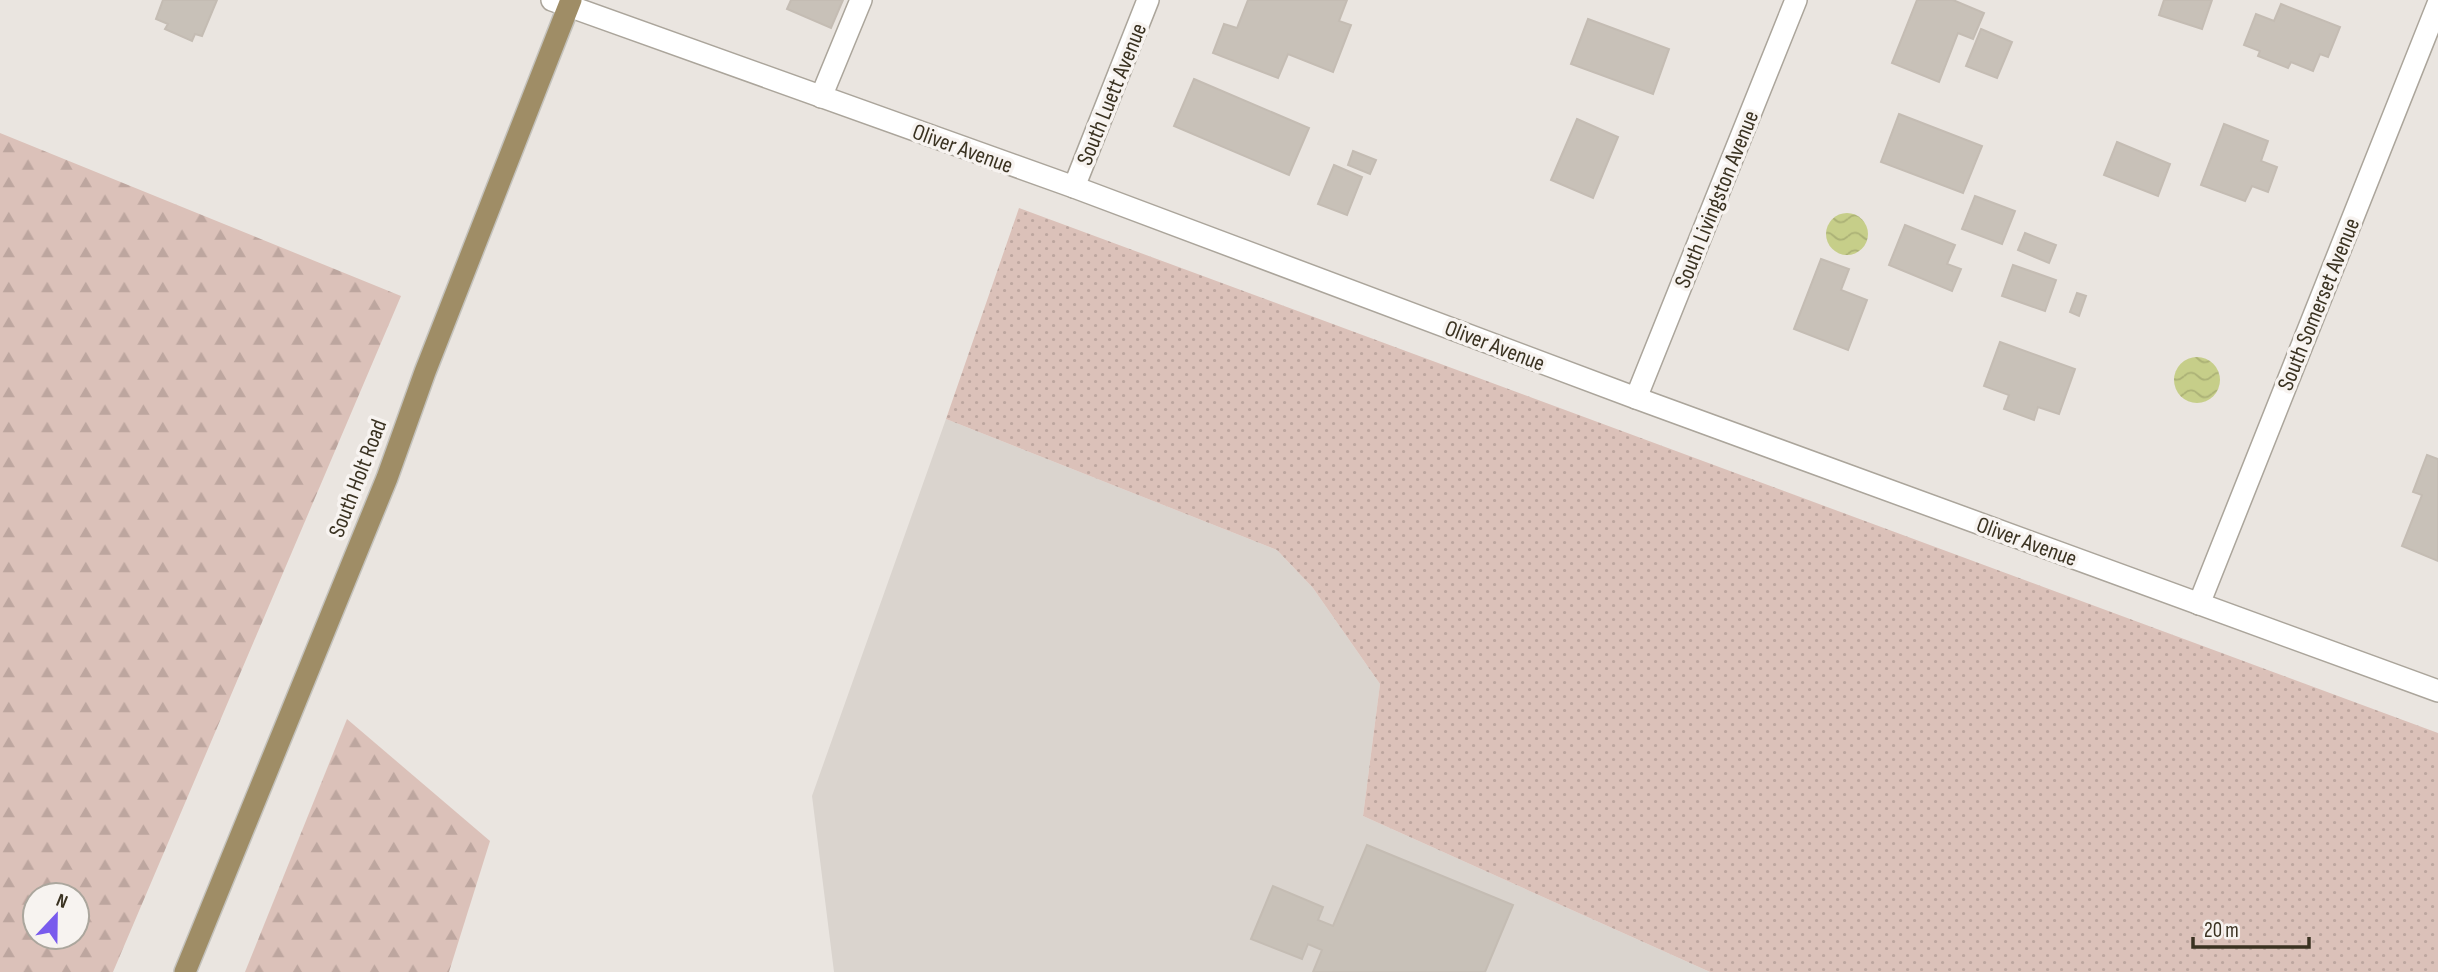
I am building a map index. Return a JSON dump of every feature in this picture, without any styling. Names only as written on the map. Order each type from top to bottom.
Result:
[{"type":"main road","name":"South Holt Road","points":[[185,972],[387,478],[564,2]]},
{"type":"street","points":[[821,97],[861,0]]},
{"type":"street","name":"South Luett Avenue","points":[[1074,187],[1148,0]]},
{"type":"street","name":"South Livingston Avenue","points":[[1636,398],[1796,0]]},
{"type":"street","name":"Oliver Avenue","points":[[564,2],[1074,187],[1636,398],[2438,691]]},
{"type":"street","name":"South Somerset Avenue","points":[[2199,604],[2438,4]]},
{"type":"shaded area","points":[[946,419],[1277,550],[1313,588],[1380,684],[1363,816],[1710,972],[834,972],[812,796]]},
{"type":"green space","points":[[0,133],[401,296],[113,972],[0,972]]},
{"type":"green space","points":[[1019,208],[2438,733],[2438,972],[1710,972],[1363,816],[1380,684],[1313,588],[1277,550],[946,419]]},
{"type":"green space","points":[[347,719],[490,841],[449,972],[245,972]]},
{"type":"water","points":[[1847,213],[1862,219],[1868,234],[1862,249],[1847,255],[1832,249],[1826,234],[1832,219]]},
{"type":"water","points":[[2197,357],[2213,364],[2220,380],[2213,396],[2197,403],[2181,396],[2174,380],[2181,364]]},
{"type":"building","points":[[163,0],[217,0],[202,36],[195,34],[192,41],[165,29],[168,24],[156,19]]},
{"type":"building","points":[[791,0],[843,0],[831,28],[787,9]]},
{"type":"building","points":[[1248,0],[1347,0],[1339,21],[1351,25],[1333,72],[1288,54],[1278,78],[1213,53],[1224,24],[1237,28]]},
{"type":"building","points":[[1917,0],[1953,0],[1984,13],[1973,39],[1958,33],[1939,82],[1892,63]]},
{"type":"building","points":[[2164,0],[2212,0],[2202,29],[2159,15]]},
{"type":"building","points":[[2281,4],[2340,27],[2328,57],[2320,54],[2313,71],[2291,62],[2288,68],[2258,56],[2260,51],[2244,45],[2256,14],[2274,21]]},
{"type":"building","points":[[1588,19],[1669,49],[1653,94],[1571,64]]},
{"type":"building","points":[[1981,29],[2012,42],[1997,78],[1966,66]]},
{"type":"building","points":[[1194,79],[1309,128],[1289,175],[1174,126]]},
{"type":"building","points":[[1899,114],[1982,146],[1963,193],[1881,162]]},
{"type":"building","points":[[1577,119],[1618,137],[1593,198],[1551,180]]},
{"type":"building","points":[[2224,124],[2268,141],[2261,161],[2277,167],[2268,192],[2252,186],[2245,201],[2201,185]]},
{"type":"building","points":[[2117,142],[2170,164],[2158,196],[2104,175]]},
{"type":"building","points":[[1353,151],[1376,160],[1370,174],[1348,165]]},
{"type":"building","points":[[1334,165],[1362,177],[1347,215],[1318,204]]},
{"type":"building","points":[[1975,196],[2015,211],[2002,244],[1962,229]]},
{"type":"building","points":[[1905,225],[1955,245],[1947,264],[1961,269],[1952,291],[1889,265]]},
{"type":"building","points":[[2025,233],[2056,245],[2049,263],[2018,250]]},
{"type":"building","points":[[1821,259],[1849,269],[1841,290],[1867,300],[1848,350],[1794,329]]},
{"type":"building","points":[[2013,265],[2056,280],[2045,311],[2002,296]]},
{"type":"building","points":[[2077,293],[2086,296],[2079,316],[2070,312]]},
{"type":"building","points":[[2000,342],[2075,369],[2059,414],[2038,407],[2034,420],[2004,409],[2009,395],[1984,386]]},
{"type":"building","points":[[2427,455],[2438,459],[2438,561],[2402,546],[2422,495],[2413,492]]},
{"type":"building","points":[[1367,845],[1513,905],[1485,972],[1313,972],[1322,950],[1308,944],[1302,959],[1251,939],[1273,886],[1323,907],[1318,920],[1333,926]]}]
